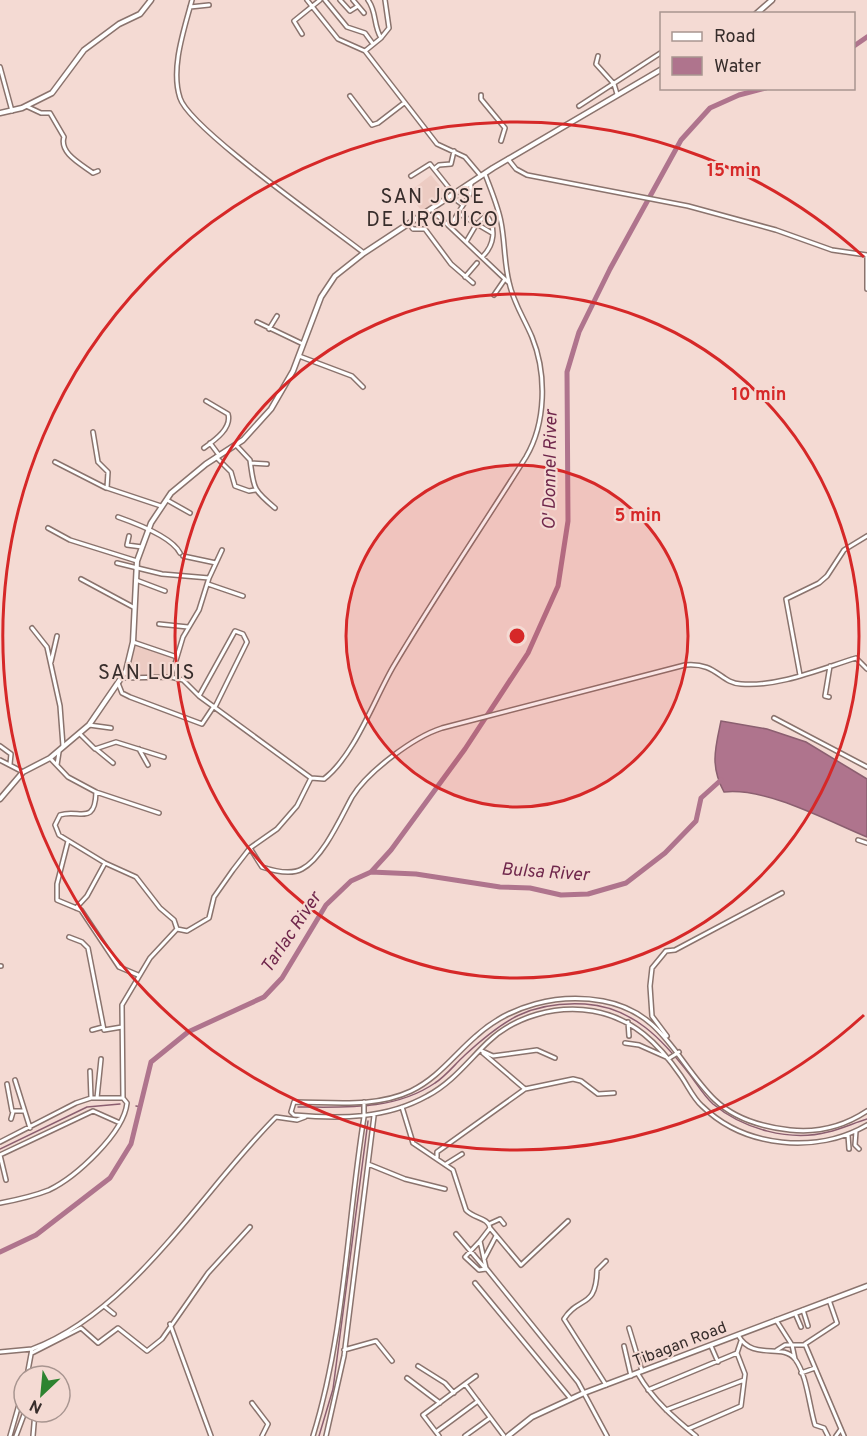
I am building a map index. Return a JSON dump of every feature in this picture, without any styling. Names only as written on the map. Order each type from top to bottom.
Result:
[{"type":"street","points":[[0,113],[26,106],[52,93],[84,50],[119,24],[140,14],[151,0]]},
{"type":"street","points":[[192,0],[181,46],[178,78],[178,95],[186,111],[212,136],[364,253]]},
{"type":"street","points":[[307,0],[338,39],[364,51],[441,147],[454,151],[469,160],[483,175],[501,224],[509,284]]},
{"type":"street","points":[[302,34],[294,21],[320,0]]},
{"type":"street","points":[[325,0],[345,26],[365,33],[373,44]]},
{"type":"street","points":[[340,0],[350,11],[358,6]]},
{"type":"street","points":[[353,0],[364,13]]},
{"type":"street","points":[[368,0],[374,8],[374,27],[381,38]]},
{"type":"street","points":[[364,51],[381,38],[389,28],[385,0]]},
{"type":"street","points":[[758,12],[772,0]]},
{"type":"street","points":[[190,7],[209,5]]},
{"type":"street","points":[[579,106],[660,53]]},
{"type":"street","points":[[598,56],[597,66],[614,84],[617,94]]},
{"type":"street","points":[[0,67],[12,111]]},
{"type":"street","points":[[0,799],[23,772],[50,758],[80,734],[89,725],[120,680],[128,666],[133,642],[137,561],[148,529],[166,499],[217,456],[243,440],[271,409],[298,356],[330,281],[364,253],[508,159],[660,70]]},
{"type":"street","points":[[482,95],[481,99],[505,128],[501,141]]},
{"type":"street","points":[[350,96],[374,125],[405,102]]},
{"type":"street","points":[[26,106],[41,113],[50,113],[64,137],[62,143],[65,150],[93,173],[98,171]]},
{"type":"street","points":[[434,169],[439,165],[451,164],[454,151]]},
{"type":"street","points":[[508,159],[516,169],[526,175],[620,195],[688,206],[776,230],[832,250],[867,255],[867,289]]},
{"type":"street","points":[[411,176],[428,164],[463,205]]},
{"type":"street","points":[[450,226],[471,190],[471,183]]},
{"type":"street","points":[[120,680],[171,677],[183,680],[199,696],[311,778],[322,780],[327,777],[365,723],[379,691],[417,627],[533,445],[541,401],[540,364],[509,284],[483,256],[431,209]]},
{"type":"street","points":[[458,213],[492,233]]},
{"type":"street","points":[[422,215],[440,217]]},
{"type":"street","points":[[466,242],[476,225],[486,215],[492,233],[491,246],[483,256]]},
{"type":"street","points":[[409,224],[413,229],[425,229],[451,264],[473,283]]},
{"type":"street","points":[[465,277],[477,263]]},
{"type":"street","points":[[494,295],[506,279]]},
{"type":"street","points":[[269,329],[277,316]]},
{"type":"street","points":[[258,322],[303,344]]},
{"type":"street","points":[[298,356],[352,376],[363,387]]},
{"type":"street","points":[[204,448],[226,428],[229,418],[228,414],[206,401]]},
{"type":"street","points":[[93,432],[98,462],[108,472],[107,488]]},
{"type":"street","points":[[210,443],[217,456],[231,472],[237,487],[249,491],[255,490]]},
{"type":"street","points":[[236,445],[248,456],[251,463],[250,476],[255,490],[275,508]]},
{"type":"street","points":[[55,462],[107,488],[161,506]]},
{"type":"street","points":[[251,463],[267,464]]},
{"type":"street","points":[[166,499],[190,513]]},
{"type":"street","points":[[118,516],[148,529],[175,546],[181,555],[216,563]]},
{"type":"street","points":[[48,528],[70,540],[137,561]]},
{"type":"street","points":[[129,536],[127,545],[141,547]]},
{"type":"street","points":[[800,675],[786,598],[819,583],[827,576],[844,550],[867,536]]},
{"type":"street","points":[[171,677],[188,627],[199,610],[209,578],[222,550]]},
{"type":"street","points":[[117,563],[137,569],[209,578]]},
{"type":"street","points":[[81,579],[133,607]]},
{"type":"street","points":[[136,580],[165,591]]},
{"type":"street","points":[[208,584],[243,596]]},
{"type":"street","points":[[159,624],[188,627]]},
{"type":"street","points":[[32,628],[47,646],[60,706],[61,748],[57,765]]},
{"type":"street","points":[[120,680],[122,693],[202,724],[214,706],[247,642],[243,634],[235,631],[199,696]]},
{"type":"street","points":[[51,664],[57,636]]},
{"type":"street","points":[[133,642],[177,657]]},
{"type":"street","points":[[250,848],[262,867],[293,872],[301,870],[316,855],[359,788],[389,760],[427,733],[653,671],[686,665],[705,665],[739,684],[773,682],[856,658],[867,669]]},
{"type":"street","points":[[829,697],[825,696],[825,687],[830,666]]},
{"type":"street","points":[[774,718],[867,767]]},
{"type":"street","points":[[89,725],[111,728]]},
{"type":"street","points":[[80,734],[112,763]]},
{"type":"street","points":[[95,749],[112,742],[164,757]]},
{"type":"street","points":[[0,746],[11,754],[10,764]]},
{"type":"street","points":[[139,749],[148,765]]},
{"type":"street","points":[[50,758],[68,777],[96,792],[159,813]]},
{"type":"street","points":[[0,760],[23,772]]},
{"type":"street","points":[[177,929],[187,931],[209,918],[214,897],[250,848],[278,830],[297,806],[311,778]]},
{"type":"street","points":[[96,792],[93,809],[87,814],[60,815],[56,831],[68,841],[105,863],[136,877],[160,908],[174,920],[177,929]]},
{"type":"street","points":[[858,840],[867,843]]},
{"type":"street","points":[[68,841],[56,896],[60,902],[81,910],[119,967],[138,975]]},
{"type":"street","points":[[76,908],[87,896],[105,863]]},
{"type":"street","points":[[782,893],[675,950],[666,951],[653,966],[652,1016],[715,1100],[738,1116],[766,1128],[804,1131],[830,1129],[867,1111]]},
{"type":"street","points":[[0,1203],[47,1191],[61,1183],[106,1143],[120,1123],[126,1112],[127,1103],[123,1098],[122,1005],[138,975],[177,929]]},
{"type":"street","points":[[69,937],[88,948],[105,1035]]},
{"type":"street","points":[[667,1038],[646,1021],[610,1002],[574,998],[543,1002],[514,1011],[490,1025],[425,1083],[392,1098],[364,1104],[293,1103],[292,1114],[374,1116],[402,1107],[442,1087],[480,1050],[510,1026],[546,1012],[586,1010],[628,1022],[659,1046],[700,1104],[728,1124],[755,1136],[793,1144],[819,1142],[848,1135],[867,1125]]},
{"type":"street","points":[[628,1022],[629,1036]]},
{"type":"street","points":[[92,1030],[122,1026]]},
{"type":"street","points":[[626,1043],[639,1045],[669,1058]]},
{"type":"street","points":[[480,1050],[493,1056],[537,1050],[555,1058]]},
{"type":"street","points":[[480,1050],[491,1063],[525,1089]]},
{"type":"street","points":[[669,1058],[678,1053]]},
{"type":"street","points":[[98,1098],[101,1059]]},
{"type":"street","points":[[90,1071],[91,1098]]},
{"type":"street","points":[[437,1157],[438,1150],[525,1089],[573,1079],[581,1081],[598,1095],[614,1093]]},
{"type":"street","points":[[15,1080],[30,1128]]},
{"type":"street","points":[[7,1084],[13,1112],[11,1119]]},
{"type":"street","points":[[0,1142],[76,1103],[91,1098],[123,1098]]},
{"type":"street","points":[[314,1436],[327,1387],[336,1336],[364,1104]]},
{"type":"street","points":[[402,1107],[411,1140],[437,1157],[454,1172],[466,1210],[490,1226],[521,1265],[568,1221]]},
{"type":"street","points":[[13,1112],[23,1111]]},
{"type":"street","points":[[6,1180],[0,1155],[93,1111],[120,1123]]},
{"type":"street","points":[[29,1364],[32,1351],[68,1331],[104,1305],[164,1247],[238,1156],[276,1117],[297,1120],[306,1116]]},
{"type":"street","points":[[326,1436],[338,1389],[344,1350],[374,1116]]},
{"type":"street","points":[[856,1131],[855,1145],[859,1149]]},
{"type":"street","points":[[848,1135],[849,1149]]},
{"type":"street","points":[[446,1164],[462,1154]]},
{"type":"street","points":[[368,1164],[405,1179],[445,1189]]},
{"type":"street","points":[[486,1269],[479,1270],[466,1258],[490,1226],[500,1219],[504,1224]]},
{"type":"street","points":[[0,1352],[46,1348],[81,1328],[98,1342],[118,1328],[147,1351],[162,1339],[170,1324],[212,1268],[250,1227]]},
{"type":"street","points":[[456,1234],[575,1378],[607,1436]]},
{"type":"street","points":[[484,1261],[496,1235]]},
{"type":"street","points":[[480,1241],[486,1269]]},
{"type":"street","points":[[606,1261],[597,1270],[597,1283],[593,1295],[564,1318],[606,1385]]},
{"type":"street","points":[[475,1284],[571,1399]]},
{"type":"street","name":"Tibagan Road","points":[[506,1436],[531,1418],[584,1393],[867,1286]]},
{"type":"street","points":[[773,1351],[785,1345],[805,1345],[837,1323],[829,1300]]},
{"type":"street","points":[[104,1305],[114,1314]]},
{"type":"street","points":[[803,1310],[808,1326]]},
{"type":"street","points":[[795,1313],[801,1327]]},
{"type":"street","points":[[776,1320],[792,1345],[795,1359],[806,1382],[806,1395],[815,1425],[824,1428],[828,1436]]},
{"type":"street","points":[[170,1324],[211,1436]]},
{"type":"street","points":[[629,1328],[640,1373],[648,1390],[666,1410],[696,1436]]},
{"type":"street","points":[[738,1335],[741,1341],[757,1351],[785,1353],[795,1359]]},
{"type":"street","points":[[336,1336],[345,1337]]},
{"type":"street","points":[[344,1350],[376,1341],[392,1361]]},
{"type":"street","points":[[688,1429],[740,1407],[744,1371],[737,1353],[741,1341]]},
{"type":"street","points":[[805,1345],[844,1436]]},
{"type":"street","points":[[624,1346],[631,1376]]},
{"type":"street","points":[[711,1346],[718,1362]]},
{"type":"street","points":[[648,1390],[737,1353]]},
{"type":"street","points":[[418,1366],[445,1383],[454,1393]]},
{"type":"street","points":[[801,1373],[815,1368]]},
{"type":"street","points":[[476,1376],[423,1416],[437,1434],[478,1401]]},
{"type":"street","points":[[407,1378],[440,1403]]},
{"type":"street","points":[[666,1410],[744,1380]]},
{"type":"street","points":[[465,1384],[506,1436]]},
{"type":"street","points":[[252,1403],[268,1424],[262,1436]]},
{"type":"street","points":[[465,1436],[490,1418]]},
{"type":"street","points":[[836,1436],[841,1430]]},
{"type":"shaded area","points":[[431,175],[449,197],[423,213],[408,193]]},
{"type":"shaded area","points":[[136,645],[174,658],[170,676],[128,675]]},
{"type":"water","points":[[721,721],[767,729],[806,742],[867,779],[867,837],[816,814],[777,800],[741,792],[724,792],[715,765]]},
{"type":"waterway","name":"O' Donnel River","points":[[855,45],[867,37]]},
{"type":"waterway","name":"O' Donnel River","points":[[0,1252],[36,1235],[110,1178],[131,1144],[151,1062],[188,1032],[264,997],[282,978],[326,905],[351,881],[371,872],[391,850],[465,749],[528,653],[558,586],[568,521],[567,372],[579,332],[610,269],[681,140],[710,108],[739,95],[758,90]]},
{"type":"waterway","name":"Bulsa River","points":[[371,872],[416,874],[500,887],[530,888],[561,895],[588,894],[626,883],[665,853],[696,821],[701,798],[721,780]]},
{"type":"waterway","points":[[298,1107],[368,1106],[403,1099],[439,1080],[492,1032],[519,1015],[548,1006],[585,1004],[618,1011],[645,1028],[669,1050],[713,1104],[738,1120],[768,1131],[813,1135],[833,1131],[867,1119]]},
{"type":"waterway","points":[[0,1149],[87,1107],[120,1104]]},
{"type":"waterway","name":"Tarlac River","points":[[136,1106],[141,1107]]},
{"type":"waterway","points":[[319,1436],[333,1389],[368,1121]]},
{"type":"district","name":"SAN JOSE DE URQUICO","points":[[433,210]]},
{"type":"district","name":"SAN LUIS","points":[[147,674]]}]
